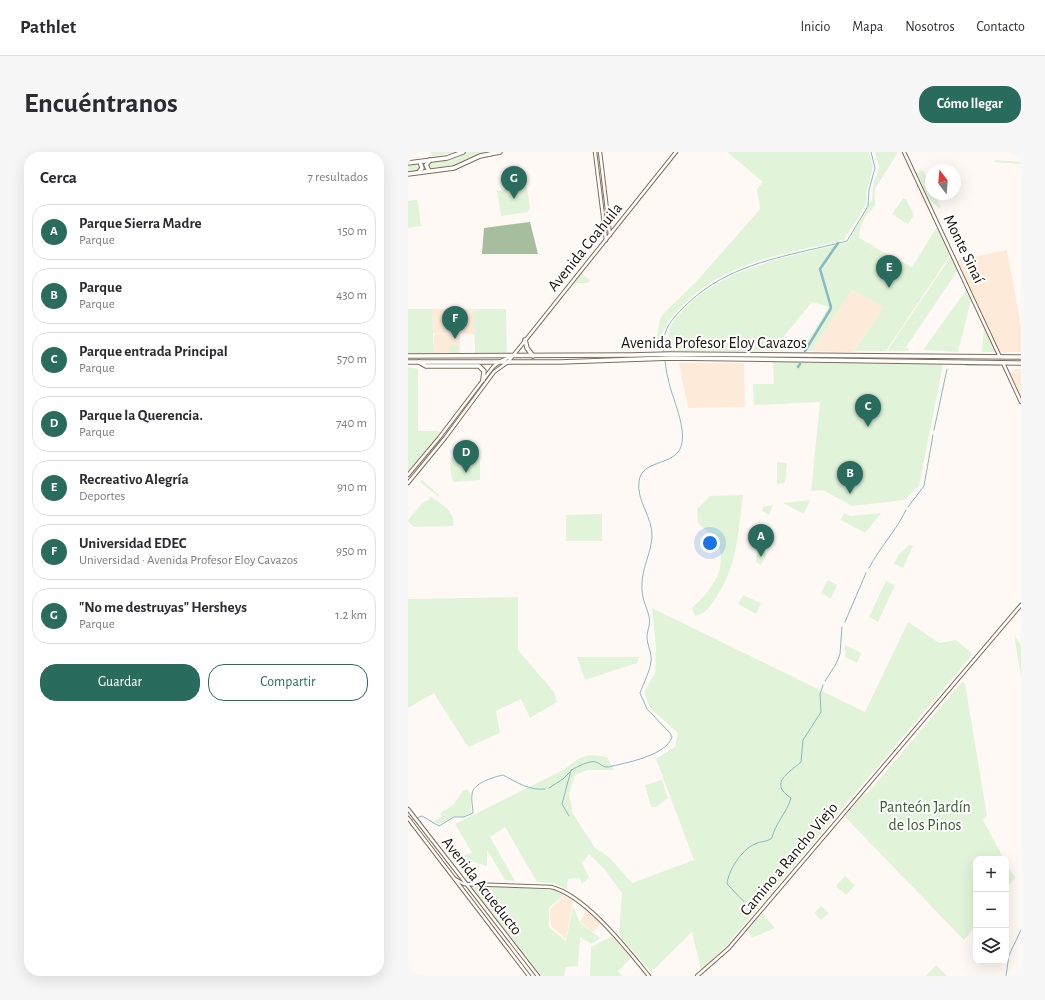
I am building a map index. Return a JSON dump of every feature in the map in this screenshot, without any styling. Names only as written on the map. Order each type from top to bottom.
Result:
[{"type":"main road","points":[[408,163],[450,157],[463,152]]},
{"type":"main road","points":[[408,174],[454,168],[480,156],[500,152]]},
{"type":"main road","points":[[429,171],[426,165],[430,160]]},
{"type":"main road","points":[[419,173],[422,168],[420,162]]},
{"type":"main road","points":[[525,340],[527,348],[533,356]]},
{"type":"main road","points":[[741,354],[748,360],[756,355]]},
{"type":"main road","name":"Avenida Profesor Eloy Cavazos","points":[[408,356],[670,356],[741,354],[1021,357]]},
{"type":"main road","points":[[852,360],[860,359],[860,355]]},
{"type":"main road","points":[[547,356],[560,362],[573,356]]},
{"type":"main road","name":"Avenida Profesor Eloy Cavazos","points":[[408,362],[560,362],[657,356]]},
{"type":"main road","name":"Avenida Profesor Eloy Cavazos","points":[[670,356],[748,360],[1021,363]]},
{"type":"main road","points":[[864,361],[865,358],[872,356]]},
{"type":"main road","points":[[418,362],[426,366],[466,366],[481,368],[484,373],[482,381]]},
{"type":"main road","points":[[466,366],[477,362]]},
{"type":"street","points":[[595,152],[606,240]]},
{"type":"street","points":[[600,152],[610,235]]},
{"type":"street","name":"Avenida Coahuila","points":[[408,483],[445,438],[485,384],[500,367],[508,362],[513,356],[676,152]]},
{"type":"street","name":"Monte Sinaí","points":[[904,152],[1001,357]]},
{"type":"street","points":[[602,209],[607,208]]},
{"type":"street","name":"Avenida Coahuila","points":[[408,475],[439,438],[497,363],[513,356]]},
{"type":"street","points":[[497,363],[500,367]]},
{"type":"street","points":[[1003,363],[1021,402]]},
{"type":"street","points":[[482,381],[482,385],[485,384]]},
{"type":"street","name":"Camino a Rancho Viejo","points":[[697,976],[729,948],[1021,605]]},
{"type":"street","name":"Avenida Acueducto","points":[[408,809],[464,884],[538,976]]},
{"type":"street","name":"Avenida Acueducto","points":[[408,818],[529,976]]},
{"type":"street","points":[[455,879],[464,884],[551,887],[561,891],[586,908],[606,927],[649,976]]},
{"type":"shaded area","points":[[1007,250],[1021,326],[1021,352],[1000,352],[957,260]]},
{"type":"shaded area","points":[[852,290],[884,307],[853,352],[811,351]]},
{"type":"shaded area","points":[[432,309],[474,309],[475,334],[460,334],[460,353],[434,353],[434,334],[459,334],[433,333]]},
{"type":"shaded area","points":[[679,363],[744,363],[745,407],[688,408]]},
{"type":"shaded area","points":[[1015,369],[1021,369],[1021,396],[1011,375]]},
{"type":"shaded area","points":[[565,895],[573,901],[566,939],[551,926],[550,909]]},
{"type":"shaded area","points":[[586,910],[601,923],[593,932],[580,922]]},
{"type":"green space","points":[[431,152],[456,152],[432,157]]},
{"type":"green space","points":[[467,152],[489,152],[455,166],[429,169],[428,165],[430,162],[452,158]]},
{"type":"green space","points":[[727,152],[869,152],[873,167],[867,190],[866,205],[844,240],[757,261],[717,279],[699,291],[682,306],[669,321],[662,337],[661,350],[654,350],[660,319],[663,314],[696,282],[760,209],[757,189],[763,182]]},
{"type":"green space","points":[[875,152],[898,152],[875,189],[875,206],[868,213],[862,224],[859,238],[874,246],[867,256],[874,247],[912,267],[937,227],[950,255],[886,351],[854,351],[884,307],[852,290],[811,351],[801,351],[829,307],[812,302],[772,351],[671,351],[668,338],[670,327],[685,308],[702,293],[740,272],[761,264],[848,242],[872,200],[873,185],[879,167]]},
{"type":"green space","points":[[994,160],[1021,162],[1021,164],[995,162]]},
{"type":"green space","points":[[419,164],[421,167],[419,171],[408,172],[408,165]]},
{"type":"green space","points":[[923,170],[925,174],[925,191],[916,172]]},
{"type":"green space","points":[[527,186],[530,208],[528,212],[501,216],[497,191]]},
{"type":"green space","points":[[903,198],[906,199],[914,215],[908,224],[892,214]]},
{"type":"green space","points":[[417,200],[421,226],[408,228],[408,201]]},
{"type":"green space","points":[[930,200],[938,200],[941,207],[939,208]]},
{"type":"green space","points":[[530,222],[538,254],[482,254],[484,228]]},
{"type":"green space","points":[[951,256],[958,270],[906,347],[909,349],[908,351],[887,351]]},
{"type":"green space","points":[[581,273],[590,280],[588,283],[574,283]]},
{"type":"green space","points":[[967,289],[973,302],[970,304],[958,352],[923,350]]},
{"type":"green space","points":[[408,309],[432,309],[434,353],[408,354]]},
{"type":"green space","points":[[474,309],[506,309],[507,353],[475,353]]},
{"type":"green space","points":[[984,326],[995,352],[982,352]]},
{"type":"green space","points":[[452,345],[456,345],[458,349],[456,353],[452,353],[450,351],[450,347]]},
{"type":"green space","points":[[773,362],[943,364],[919,486],[904,500],[852,506],[823,490],[811,491],[820,402],[754,405],[753,384],[774,384]]},
{"type":"green space","points":[[408,367],[418,369],[418,431],[439,431],[440,433],[408,472]]},
{"type":"green space","points":[[451,458],[480,458],[480,480],[453,482],[450,469]]},
{"type":"green space","points":[[777,462],[787,463],[785,483],[777,484]]},
{"type":"green space","points":[[422,480],[439,495],[439,497],[420,482]]},
{"type":"green space","points":[[743,495],[736,547],[729,572],[724,584],[711,605],[705,611],[695,616],[692,608],[712,586],[720,569],[721,560],[720,551],[716,541],[698,523],[697,509],[710,496]]},
{"type":"green space","points":[[430,496],[447,508],[452,516],[453,526],[414,527],[408,522],[423,502],[429,500]]},
{"type":"green space","points":[[810,500],[804,514],[783,503]]},
{"type":"green space","points":[[773,505],[769,515],[762,511],[763,507]]},
{"type":"green space","points":[[844,513],[850,516],[881,513],[865,533],[841,520]]},
{"type":"green space","points":[[602,514],[602,541],[566,541],[566,515]]},
{"type":"green space","points":[[909,545],[913,546],[903,568],[894,564],[899,554]]},
{"type":"green space","points":[[758,549],[767,554],[761,565],[756,562]]},
{"type":"green space","points":[[828,580],[837,585],[831,599],[821,593]]},
{"type":"green space","points":[[886,581],[895,585],[878,622],[869,617]]},
{"type":"green space","points":[[743,595],[761,603],[756,614],[738,604]]},
{"type":"green space","points":[[518,597],[518,650],[554,692],[557,702],[530,718],[521,699],[496,711],[500,733],[468,747],[434,693],[408,708],[408,599]]},
{"type":"green space","points":[[652,608],[865,712],[908,622],[939,643],[956,640],[973,654],[725,947],[701,970],[692,932],[651,972],[619,935],[622,893],[605,870],[589,854],[582,863],[589,877],[582,884],[580,878],[568,879],[567,889],[552,883],[537,882],[505,827],[490,837],[515,881],[505,880],[487,850],[487,866],[467,860],[464,855],[472,853],[455,824],[565,769],[584,756],[593,755],[607,757],[614,770],[587,770],[575,775],[569,794],[573,814],[595,848],[609,857],[632,883],[694,860],[656,759],[675,747],[678,733],[650,708],[644,692],[655,673],[656,648]]},
{"type":"green space","points":[[1014,635],[1021,645],[1021,677]]},
{"type":"green space","points":[[845,645],[861,653],[857,663],[845,657]]},
{"type":"green space","points":[[577,657],[639,657],[637,663],[585,680]]},
{"type":"green space","name":"Panteón Jardín de los Pinos","points":[[962,682],[965,683],[987,816],[983,820],[1002,856],[973,856],[973,929],[964,940],[845,817],[864,793],[867,794]]},
{"type":"green space","points":[[662,780],[668,798],[656,807],[651,807],[645,785]]},
{"type":"green space","points":[[467,789],[471,796],[471,813],[463,817],[454,816],[440,824],[436,823],[434,821],[442,817],[440,813],[453,805],[463,791]]},
{"type":"green space","points":[[1009,867],[1015,878],[1009,885]]},
{"type":"green space","points":[[845,876],[855,885],[846,895],[836,886]]},
{"type":"green space","points":[[469,885],[555,890],[564,895],[549,908],[549,927],[566,941],[573,906],[580,923],[600,938],[592,944],[580,937],[578,966],[566,967],[564,976],[542,976]]},
{"type":"green space","points":[[821,906],[829,913],[821,920],[814,913]]},
{"type":"green space","points":[[762,913],[775,928],[752,938],[747,930]]},
{"type":"green space","points":[[612,936],[631,958],[618,971],[622,976],[590,976],[591,947]]},
{"type":"green space","points":[[936,965],[947,976],[926,976]]},
{"type":"water","points":[[896,265],[901,270],[896,275],[891,270]]},
{"type":"waterway","points":[[664,353],[663,345],[665,332],[671,322],[685,306],[702,291],[721,279],[740,270],[761,263],[847,241],[868,206],[869,190],[875,168],[871,152]]},
{"type":"waterway","points":[[805,351],[831,307],[820,269],[838,243]]},
{"type":"waterway","points":[[569,816],[562,804],[571,770],[590,762],[596,762],[608,767],[644,758],[662,749],[668,744],[672,737],[647,709],[640,693],[651,664],[651,655],[647,637],[649,616],[643,597],[642,578],[650,549],[652,530],[640,495],[639,481],[641,474],[645,470],[676,454],[680,449],[682,441],[681,423],[670,386],[665,360]]},
{"type":"waterway","points":[[966,365],[1000,365]]},
{"type":"waterway","points":[[934,430],[947,369]]},
{"type":"waterway","points":[[908,507],[924,486],[933,435]]},
{"type":"waterway","points":[[869,568],[898,525],[906,510]]},
{"type":"waterway","points":[[845,622],[866,573]]},
{"type":"waterway","points":[[825,681],[836,664],[840,654],[842,627]]},
{"type":"waterway","points":[[752,910],[727,884],[728,879],[736,861],[745,851],[759,842],[772,838],[787,808],[791,798],[784,793],[781,788],[781,783],[786,774],[801,762],[803,740],[821,712],[820,694],[823,685]]},
{"type":"waterway","points":[[549,788],[563,779],[571,771]]},
{"type":"waterway","points":[[412,820],[422,816],[439,826],[454,817],[464,817],[473,813],[473,790],[484,781],[494,777],[503,775],[534,789],[545,789]]},
{"type":"waterway","points":[[1006,976],[1009,955],[1021,930]]},
{"type":"place","name":"\"No me destruyas\" Hersheys","points":[[514,199]]},
{"type":"place","name":"Recreativo Alegría","points":[[889,288]]},
{"type":"place","name":"Universidad EDEC","points":[[455,339]]},
{"type":"place","name":"Parque entrada Principal","points":[[868,427]]},
{"type":"place","name":"Parque la Querencia.","points":[[466,473]]},
{"type":"place","name":"Parque","points":[[850,494]]},
{"type":"place","name":"Parque Sierra Madre","points":[[761,557]]}]
